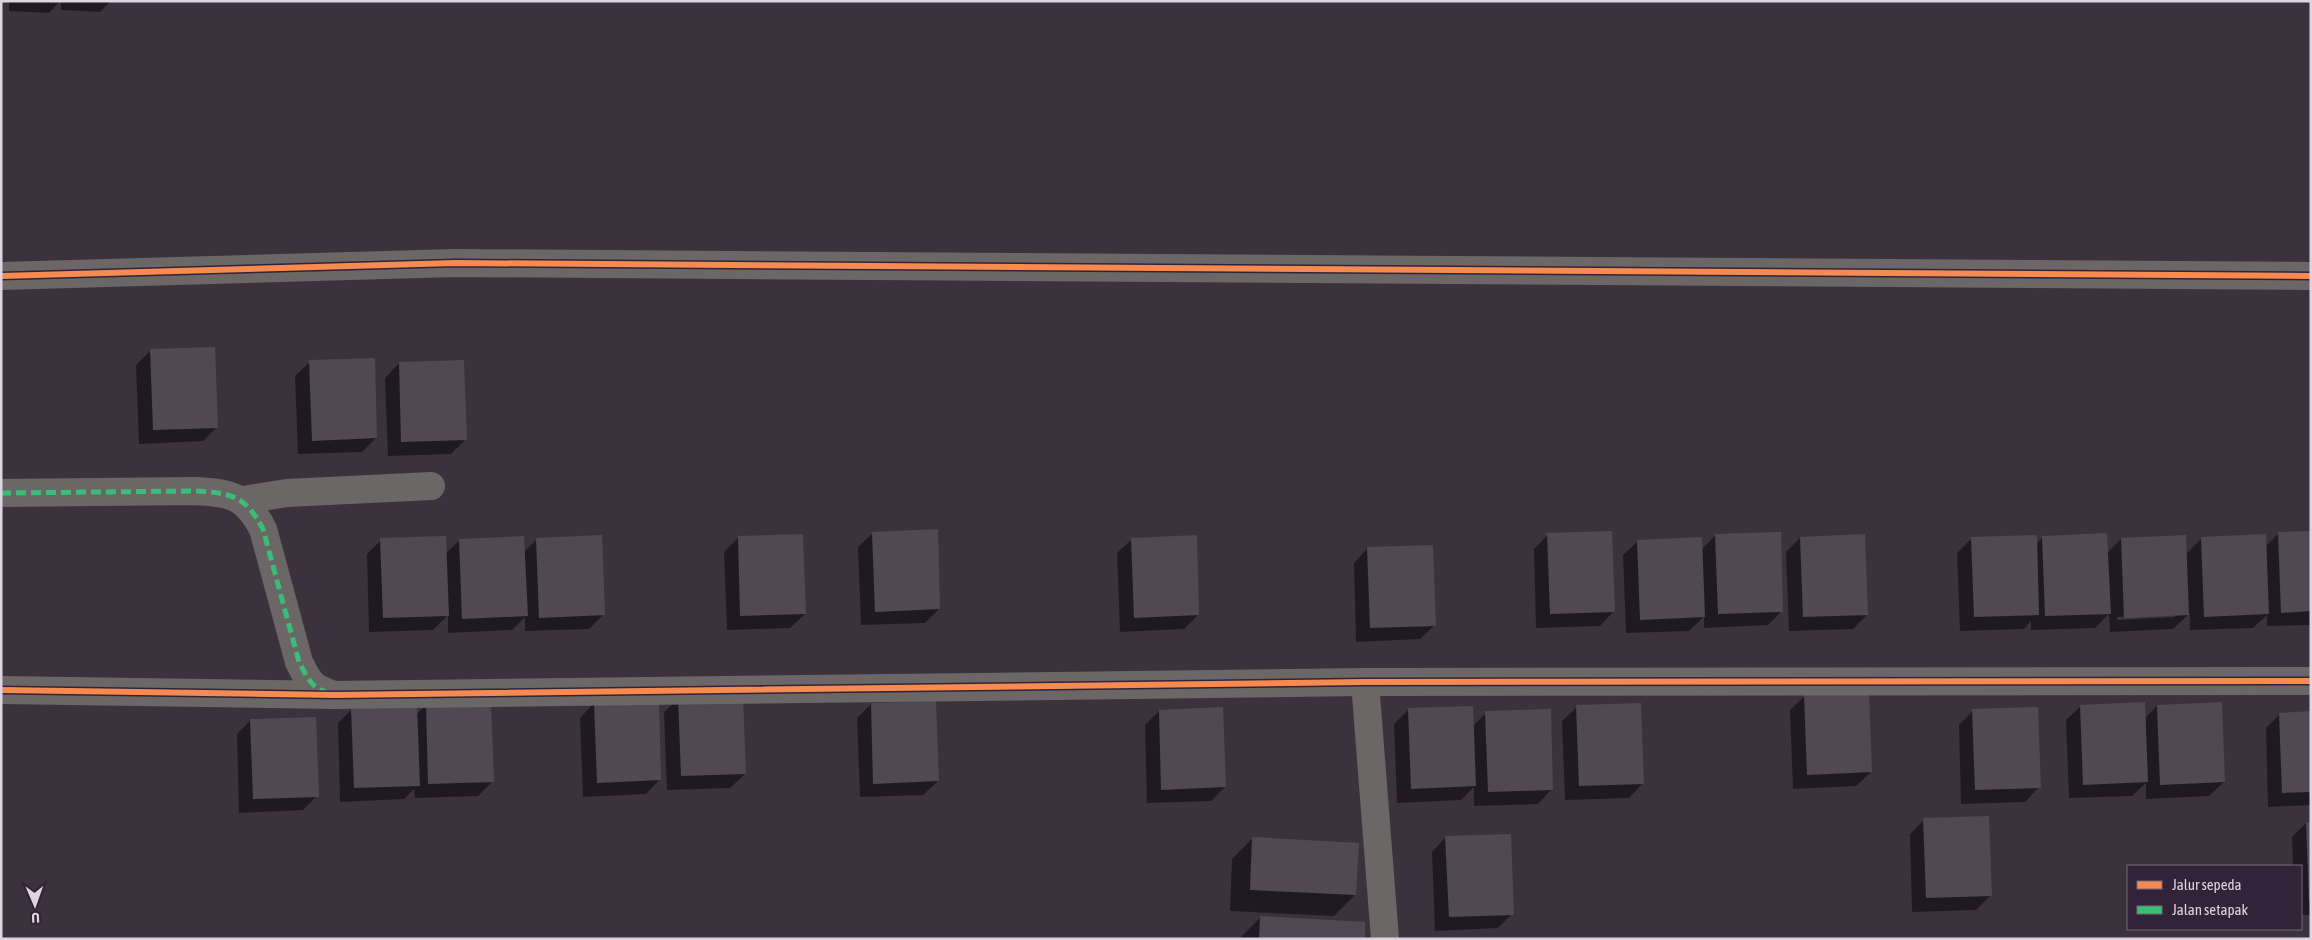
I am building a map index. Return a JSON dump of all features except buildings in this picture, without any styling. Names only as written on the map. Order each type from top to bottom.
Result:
[{"type":"street","points":[[1,276],[456,263],[2311,276]]},
{"type":"street","points":[[243,500],[287,493],[431,486]]},
{"type":"street","points":[[1,493],[195,491],[222,492],[243,500],[255,514],[263,529],[299,662],[306,676],[317,690],[335,695]]},
{"type":"street","points":[[1,690],[335,695],[1365,682],[2039,683],[2311,681]]},
{"type":"street","points":[[1365,682],[1385,939]]},
{"type":"marked path","points":[[1,493],[195,491],[218,493],[236,498],[250,509],[263,529],[299,662],[313,684],[326,692]]},
{"type":"cycle path","points":[[1,276],[455,263],[2311,276]]},
{"type":"cycle path","points":[[1,690],[335,695],[1365,682],[2311,681]]}]
